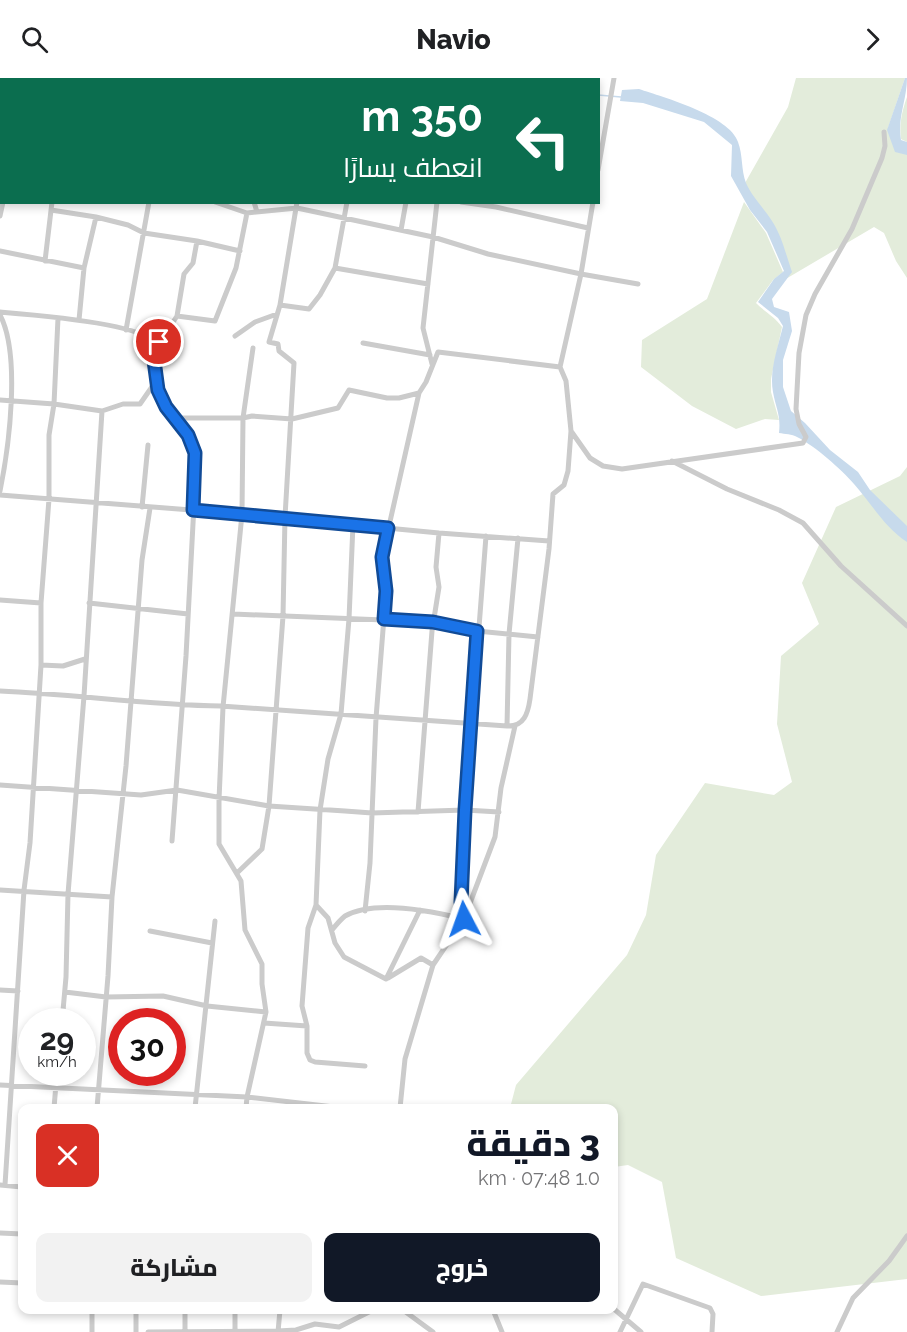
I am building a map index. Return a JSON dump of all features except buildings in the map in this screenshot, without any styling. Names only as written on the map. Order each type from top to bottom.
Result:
[{"type":"street","points":[[600,151],[614,78]]},
{"type":"street","points":[[571,431],[590,458],[603,466],[622,469],[803,443],[806,437],[799,424],[796,409],[799,353],[806,315],[852,229],[882,158],[885,146],[884,132]]},
{"type":"street","points":[[45,261],[52,204]]},
{"type":"street","points":[[126,330],[149,204]]},
{"type":"street","points":[[221,204],[248,213],[297,205],[344,218],[433,237],[488,254],[638,284]]},
{"type":"street","points":[[255,204],[257,212]]},
{"type":"street","points":[[280,305],[309,309],[320,296],[334,268],[347,204]]},
{"type":"street","points":[[401,230],[406,204]]},
{"type":"street","points":[[432,364],[423,328],[437,204]]},
{"type":"street","points":[[475,204],[588,228]]},
{"type":"street","points":[[400,1104],[405,1059],[433,965],[464,919],[491,848],[515,726],[525,718],[528,710],[553,494],[564,485],[568,471],[571,431],[566,381],[560,367],[581,274],[593,204]]},
{"type":"street","points":[[237,873],[262,849],[269,806],[283,616],[285,517],[294,363],[279,351],[278,344],[269,342],[280,305],[297,205]]},
{"type":"street","points":[[51,210],[96,217],[128,225],[144,233],[240,251]]},
{"type":"street","points":[[177,315],[215,321],[237,268],[248,213]]},
{"type":"street","points":[[79,320],[84,268],[96,217]]},
{"type":"street","points":[[153,353],[177,315],[184,274],[193,263],[197,242]]},
{"type":"street","points":[[0,251],[84,268]]},
{"type":"street","points":[[334,268],[428,284]]},
{"type":"street","points":[[172,841],[183,706],[193,510],[195,453],[188,435],[161,400],[153,353],[147,338],[138,333],[79,320],[0,313],[6,326],[9,343],[10,401],[9,434],[0,493],[150,508],[193,510],[285,517],[439,533],[549,541]]},
{"type":"street","points":[[235,336],[255,322],[278,314]]},
{"type":"street","points":[[18,1187],[2,1185],[24,891],[30,843],[58,318]]},
{"type":"street","points":[[363,343],[430,356]]},
{"type":"street","points":[[246,1104],[266,1012],[262,964],[245,930],[241,881],[219,844],[219,796],[223,707],[242,514],[243,418],[253,348]]},
{"type":"street","points":[[364,911],[370,863],[376,718],[386,591],[382,557],[419,393],[438,352],[560,367]]},
{"type":"street","points":[[0,400],[54,404],[102,411],[123,404],[140,404],[156,381]]},
{"type":"street","points":[[175,418],[252,416],[292,419],[338,408],[349,390],[387,398],[399,398],[419,393]]},
{"type":"street","points":[[63,1008],[68,894],[84,696],[102,411]]},
{"type":"street","points":[[142,507],[148,445]]},
{"type":"street","points":[[672,462],[727,489],[779,510],[803,524],[841,566],[907,626]]},
{"type":"street","points":[[97,1104],[112,897],[132,702],[142,560],[150,508]]},
{"type":"street","points":[[353,524],[349,619],[341,714],[328,759],[320,810],[316,904],[308,928],[302,1010],[307,1026],[307,1053],[310,1060],[365,1066]]},
{"type":"street","points":[[418,812],[433,622],[439,587],[436,567],[439,533]]},
{"type":"street","points":[[464,919],[461,902],[465,810],[486,536]]},
{"type":"street","points":[[507,726],[509,634],[518,538]]},
{"type":"street","points":[[0,600],[41,603]]},
{"type":"street","points":[[89,603],[188,614]]},
{"type":"street","points":[[233,614],[433,622],[477,631],[538,637]]},
{"type":"street","points":[[41,665],[63,666],[85,659]]},
{"type":"street","points":[[0,691],[84,696],[183,706],[515,726]]},
{"type":"street","points":[[0,785],[141,795],[177,790],[269,806],[372,813],[465,810],[499,812]]},
{"type":"street","points":[[0,890],[112,897]]},
{"type":"street","points":[[316,904],[328,918],[339,951],[344,957],[386,979]]},
{"type":"street","points":[[332,930],[345,916],[364,911],[404,908],[464,919]]},
{"type":"street","points":[[386,979],[420,910]]},
{"type":"street","points":[[195,1104],[215,921]]},
{"type":"street","points":[[150,931],[212,943]]},
{"type":"street","points":[[386,979],[421,958],[433,965]]},
{"type":"street","points":[[0,990],[18,991]]},
{"type":"street","points":[[65,992],[106,997],[163,996],[207,1005],[266,1012]]},
{"type":"street","points":[[264,1023],[307,1026]]},
{"type":"street","points":[[0,1085],[247,1097],[308,1104]]},
{"type":"street","points":[[54,1104],[56,1087]]},
{"type":"street","points":[[0,1233],[18,1234]]},
{"type":"street","points":[[837,1332],[853,1298],[889,1261],[907,1236]]},
{"type":"street","points":[[0,1282],[18,1283]]},
{"type":"street","points":[[620,1332],[643,1284],[712,1309],[712,1332]]},
{"type":"street","points":[[618,1313],[641,1332]]},
{"type":"street","points":[[92,1314],[92,1332]]},
{"type":"street","points":[[136,1314],[136,1332]]},
{"type":"street","points":[[185,1314],[185,1331]]},
{"type":"street","points":[[235,1314],[235,1331]]},
{"type":"street","points":[[278,1331],[279,1314]]},
{"type":"street","points":[[148,1332],[278,1331],[296,1330],[315,1324],[339,1327],[365,1314]]},
{"type":"street","points":[[408,1314],[433,1332]]},
{"type":"street","points":[[495,1314],[502,1332]]},
{"type":"green space","points":[[796,78],[905,78],[888,128],[907,153],[907,278],[896,261],[884,233],[874,227],[784,280],[791,272],[745,183],[788,107]]},
{"type":"green space","points":[[907,97],[907,142],[901,139],[900,128]]},
{"type":"green space","points":[[744,202],[766,233],[783,272],[773,280],[756,303],[782,327],[771,379],[771,392],[779,420],[765,419],[736,429],[692,406],[641,367],[642,340],[707,299]]},
{"type":"green space","points":[[907,467],[907,1279],[761,1296],[676,1258],[662,1182],[628,1165],[618,1166],[618,1104],[511,1104],[516,1085],[627,955],[646,915],[656,855],[705,783],[774,795],[792,782],[777,724],[781,656],[819,624],[802,583],[836,507],[900,476]]},
{"type":"water","points":[[905,78],[907,78],[907,86],[900,132],[901,140],[907,142],[907,155],[895,152],[887,130]]},
{"type":"water","points":[[639,89],[679,102],[709,116],[723,124],[738,142],[746,183],[775,227],[792,272],[772,299],[774,307],[789,312],[792,331],[783,360],[783,387],[791,411],[830,450],[858,472],[870,490],[907,526],[907,542],[892,529],[854,484],[827,458],[797,437],[779,433],[779,417],[772,376],[783,326],[778,318],[758,302],[774,279],[784,271],[767,232],[750,210],[731,176],[732,145],[704,122],[643,103],[620,101],[622,90]]},
{"type":"waterway","points":[[600,95],[621,97]]},
{"type":"route","points":[[159,342],[153,353],[161,400],[188,435],[195,453],[193,510],[388,528],[382,557],[386,591],[384,619],[433,622],[477,631],[465,810],[461,902],[464,919]]}]
